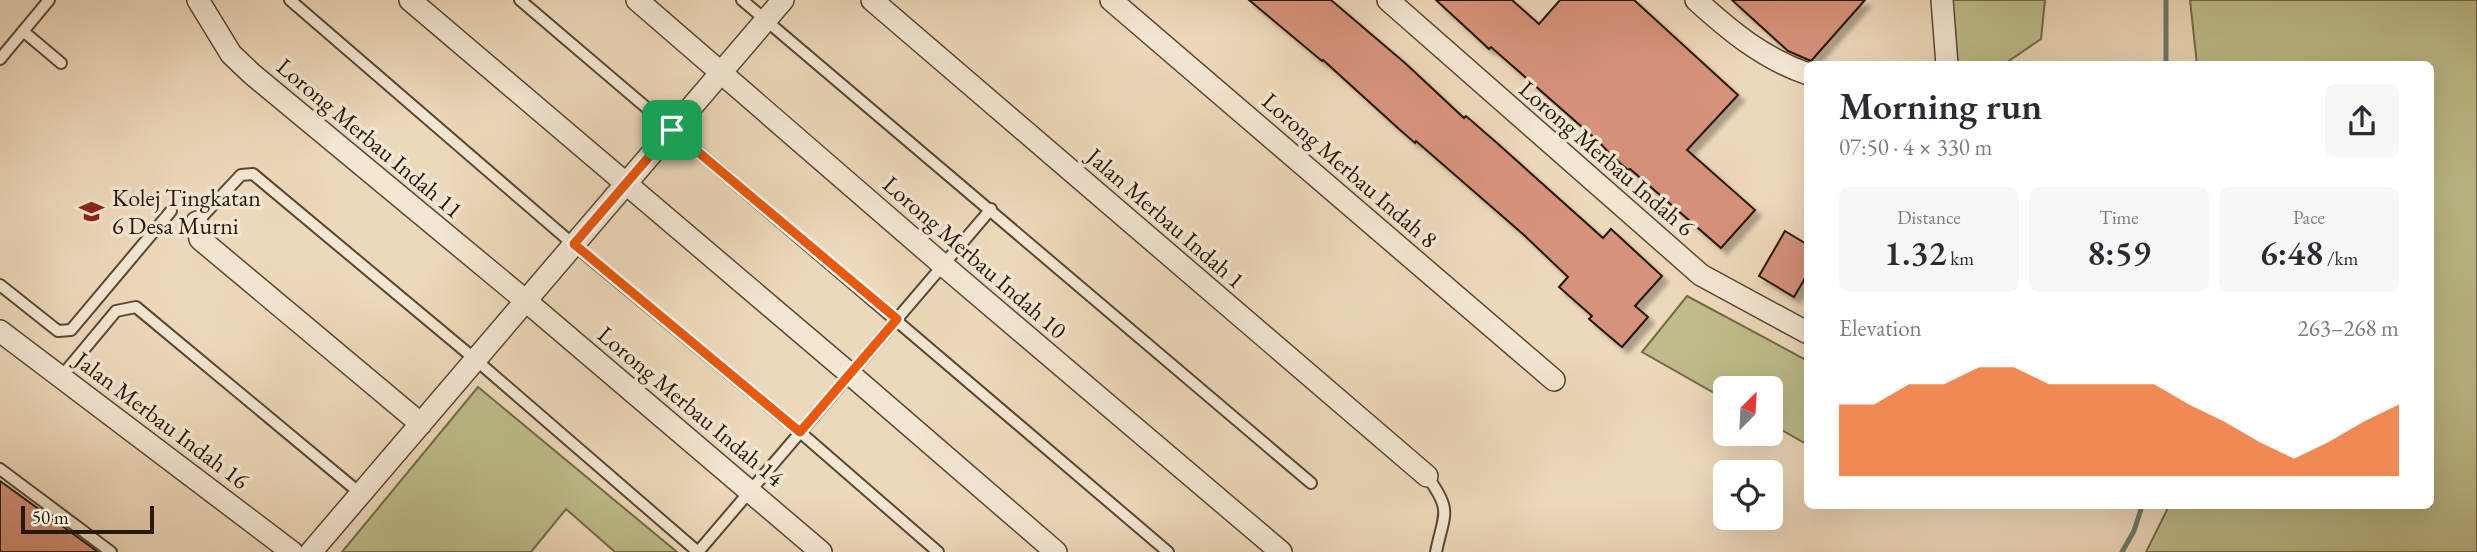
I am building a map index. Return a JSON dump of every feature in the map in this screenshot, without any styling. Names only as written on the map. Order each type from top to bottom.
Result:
[{"type":"street","name":"Lorong Merbau Indah 11","points":[[198,0],[231,54],[526,301]]},
{"type":"street","points":[[410,0],[1056,552]]},
{"type":"street","name":"Lorong Merbau Indah 10","points":[[637,0],[1281,552]]},
{"type":"street","points":[[311,552],[783,0]]},
{"type":"street","name":"Jalan Merbau Indah 1","points":[[872,0],[1427,476]]},
{"type":"street","name":"Lorong Merbau Indah 6","points":[[1388,0],[1701,275],[1804,331]]},
{"type":"street","points":[[1696,0],[1748,44],[1768,57],[1804,73]]},
{"type":"street","points":[[1942,0],[1947,61]]},
{"type":"street","name":"Lorong Merbau Indah 8","points":[[1118,2],[1554,380]]},
{"type":"street","points":[[197,222],[200,239],[421,424]]},
{"type":"street","name":"Lorong Merbau Indah 14","points":[[526,301],[821,552]]},
{"type":"street","name":"Jalan Merbau Indah 16","points":[[0,331],[292,552]]},
{"type":"lane","points":[[0,59],[50,0]]},
{"type":"lane","points":[[290,0],[938,552]]},
{"type":"lane","points":[[520,0],[1168,552]]},
{"type":"lane","points":[[742,0],[1311,483]]},
{"type":"lane","points":[[23,32],[61,63]]},
{"type":"lane","points":[[197,222],[241,175],[254,174],[476,359],[698,552],[990,209]]},
{"type":"lane","points":[[0,285],[58,331],[71,330],[170,211]]},
{"type":"lane","points":[[61,377],[116,311],[136,307],[362,494]]},
{"type":"lane","points":[[0,469],[111,552]]},
{"type":"lane","points":[[1427,476],[1443,498],[1445,525],[1436,552]]},
{"type":"shaded area","points":[[1951,0],[2045,0],[2041,39],[2009,61],[1955,61]]},
{"type":"shaded area","points":[[2190,0],[2477,0],[2477,552],[2146,552],[2168,509],[2434,509],[2434,61],[2197,61]]},
{"type":"shaded area","points":[[1687,296],[1804,359],[1804,443],[1783,431],[1783,376],[1713,376],[1713,392],[1642,352]]},
{"type":"shaded area","points":[[478,387],[677,552],[615,552],[566,509],[531,552],[342,552]]},
{"type":"building","points":[[1249,0],[1331,0],[1603,238],[1611,229],[1662,276],[1635,306],[1648,317],[1622,347],[1589,319],[1592,316],[1559,287],[1568,277],[1524,235],[1416,141],[1415,143],[1323,60]]},
{"type":"building","points":[[1436,0],[1512,0],[1539,24],[1560,0],[1634,0],[1738,95],[1687,150],[1755,210],[1721,248],[1628,170]]},
{"type":"building","points":[[1732,0],[1865,0],[1811,61],[1788,51]]},
{"type":"building","points":[[1785,231],[1804,243],[1804,280],[1794,297],[1759,276]]},
{"type":"building","points":[[0,481],[98,552],[0,552]]},
{"type":"waterway","points":[[2166,0],[2166,61]]},
{"type":"waterway","points":[[2122,552],[2134,531],[2141,509]]},
{"type":"place","name":"Kolej Tingkatan 6 Desa Murni","points":[[92,211]]},
{"type":"route","points":[[672,130],[897,319],[800,432],[574,244],[672,130]]}]
